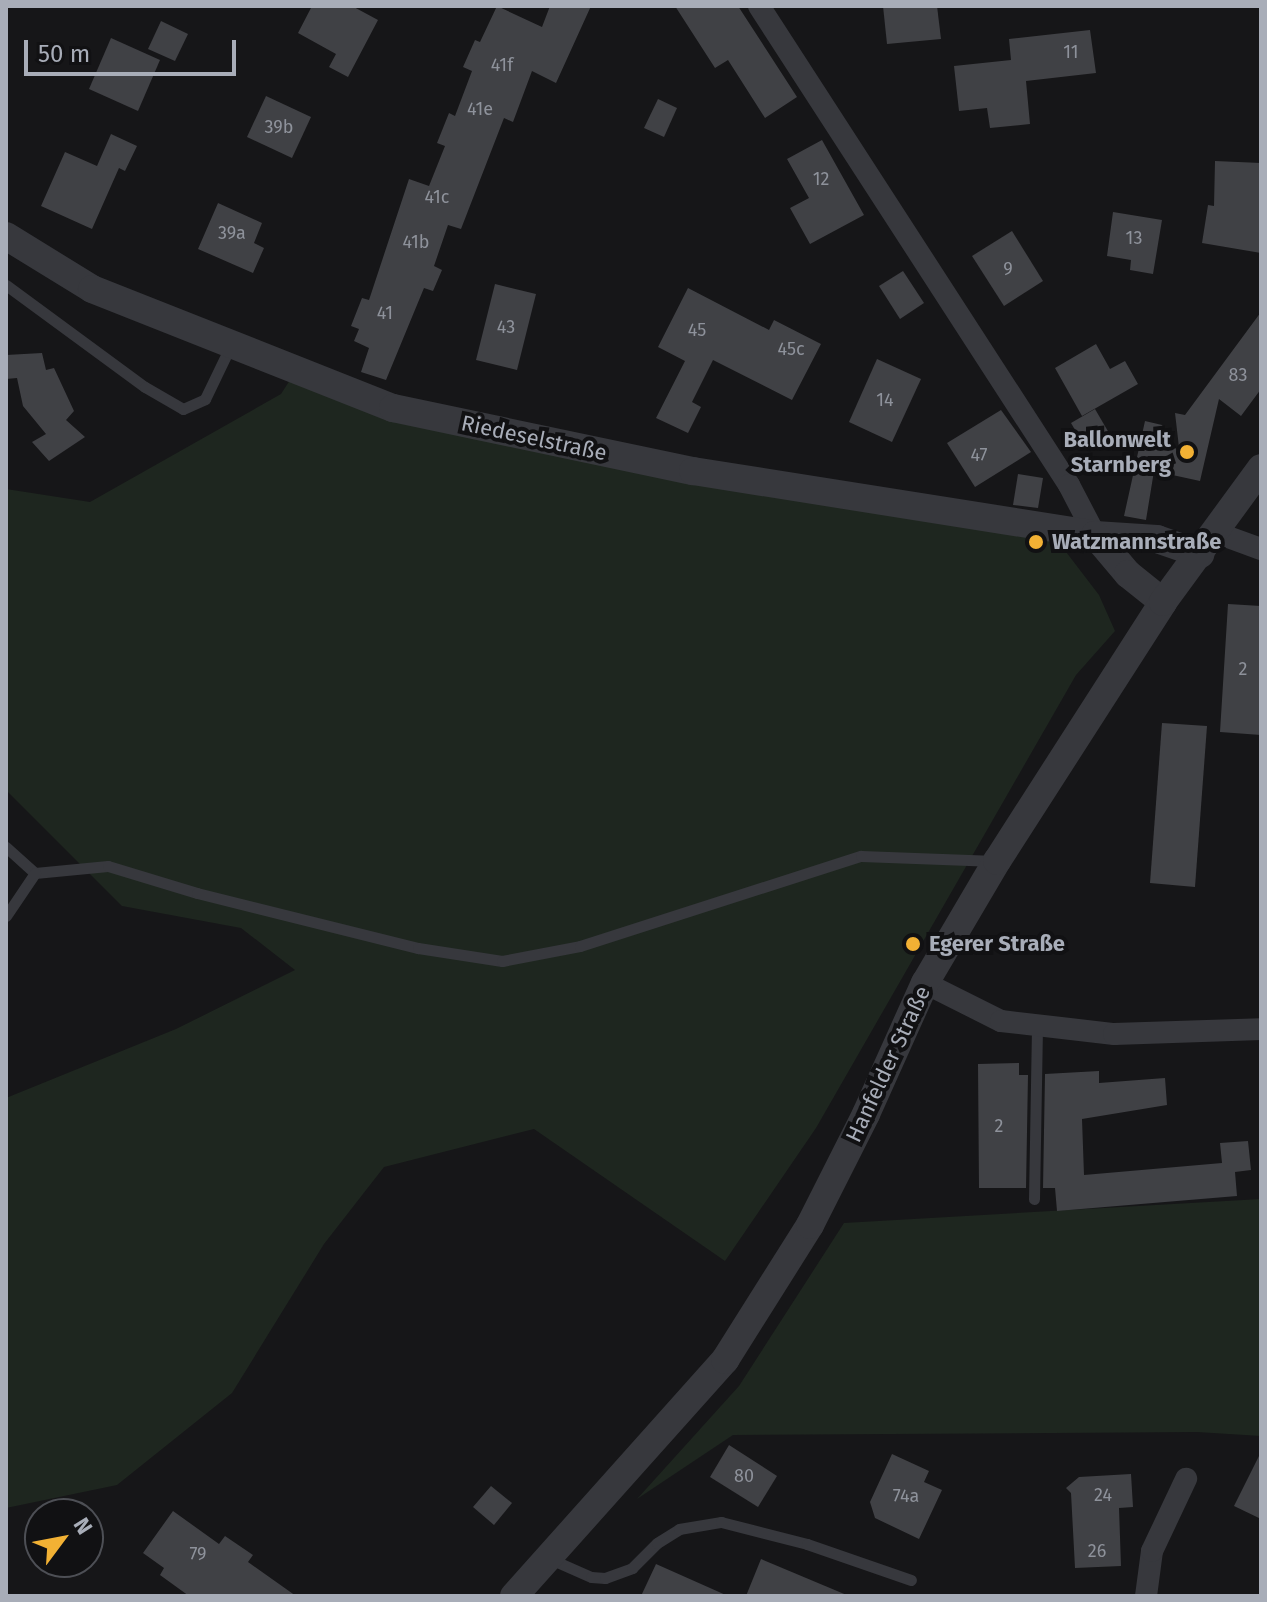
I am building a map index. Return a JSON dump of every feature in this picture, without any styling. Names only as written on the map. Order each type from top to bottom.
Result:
[{"type":"street","points":[[759,6],[1069,485],[1095,535],[1128,574],[1163,602]]},
{"type":"street","name":"Riedeselstraße","points":[[6,236],[92,289],[393,408],[693,471],[1095,535],[1209,543]]},
{"type":"street","name":"Hanfelder Straße","points":[[514,1596],[725,1360],[810,1225],[866,1114],[925,983],[997,861],[1163,602],[1261,468]]},
{"type":"street","points":[[1209,543],[1261,549]]},
{"type":"street","points":[[925,983],[1001,1021],[1114,1034],[1261,1029]]},
{"type":"street","points":[[1146,1596],[1152,1551],[1186,1479]]},
{"type":"lane","points":[[6,285],[145,387],[183,409],[205,399],[232,343]]},
{"type":"lane","points":[[6,847],[35,873],[108,866],[197,893],[403,944],[502,961],[580,946],[861,856],[997,861]]},
{"type":"lane","points":[[6,916],[35,873]]},
{"type":"lane","points":[[1034,1199],[1037,1025]]},
{"type":"lane","points":[[547,1558],[591,1577],[605,1578],[632,1568],[657,1543],[679,1529],[721,1522],[807,1544],[911,1580]]},
{"type":"shaded area","points":[[297,369],[693,471],[1047,527],[1099,595],[1115,631],[1076,675],[816,1128],[725,1261],[534,1129],[384,1167],[324,1244],[232,1393],[117,1485],[54,1498],[24,1498],[24,1504],[6,1508],[6,1098],[176,1029],[295,970],[241,928],[122,906],[6,790],[6,489],[90,502],[281,394]]},
{"type":"shaded area","points":[[1261,1199],[1261,1436],[1197,1432],[733,1435],[637,1499],[739,1386],[844,1223]]},
{"type":"building","points":[[312,6],[352,6],[378,20],[348,77],[329,67],[336,54],[298,33]]},
{"type":"building","points":[[497,6],[542,27],[550,6],[591,6],[556,83],[532,71],[513,122],[504,118],[461,229],[448,225],[434,266],[442,270],[433,291],[424,288],[386,380],[361,372],[369,348],[354,341],[359,329],[351,326],[362,298],[369,300],[409,179],[429,186],[445,146],[437,143],[449,113],[455,116],[472,71],[463,67],[475,40],[480,42]]},
{"type":"building","points":[[675,6],[738,6],[797,97],[765,118],[728,60],[715,68]]},
{"type":"building","points":[[883,6],[937,6],[941,39],[887,44]]},
{"type":"building","points":[[161,21],[188,34],[175,61],[148,49]]},
{"type":"building","points":[[1090,30],[1096,73],[1026,81],[1030,124],[990,128],[987,108],[959,111],[954,66],[1011,60],[1009,39]]},
{"type":"building","points":[[111,38],[160,60],[138,111],[89,89]]},
{"type":"building","points":[[266,96],[311,117],[292,158],[247,137]]},
{"type":"building","points":[[658,99],[677,108],[664,137],[644,128]]},
{"type":"building","points":[[111,134],[137,146],[125,171],[119,168],[92,229],[41,206],[65,152],[97,166]]},
{"type":"building","points":[[822,140],[864,215],[810,244],[790,208],[809,198],[787,159]]},
{"type":"building","points":[[1215,161],[1261,163],[1261,253],[1202,243],[1208,205],[1214,206]]},
{"type":"building","points":[[218,203],[262,223],[254,243],[264,248],[253,273],[198,249]]},
{"type":"building","points":[[1113,212],[1162,220],[1153,274],[1130,270],[1131,260],[1107,256]]},
{"type":"building","points":[[1012,231],[1043,281],[1004,306],[972,256]]},
{"type":"building","points":[[903,271],[924,303],[900,319],[879,286]]},
{"type":"building","points":[[495,284],[536,294],[517,370],[476,360]]},
{"type":"building","points":[[688,288],[769,330],[774,320],[821,344],[792,400],[713,360],[692,402],[701,407],[688,433],[656,418],[685,361],[658,347]]},
{"type":"building","points":[[1261,312],[1261,389],[1241,416],[1219,399],[1200,481],[1154,471],[1146,520],[1124,516],[1145,421],[1162,425],[1180,456],[1175,413],[1185,415]]},
{"type":"building","points":[[1096,344],[1110,369],[1125,361],[1138,384],[1082,416],[1055,368]]},
{"type":"building","points":[[42,353],[46,370],[54,368],[74,411],[66,420],[85,437],[49,461],[32,442],[46,434],[23,406],[17,378],[6,379],[6,355]]},
{"type":"building","points":[[877,359],[921,379],[892,442],[849,422]]},
{"type":"building","points":[[1095,409],[1109,433],[1085,447],[1071,423]]},
{"type":"building","points":[[1001,410],[1031,452],[975,487],[947,443]]},
{"type":"building","points":[[1018,474],[1043,478],[1038,508],[1013,505]]},
{"type":"building","points":[[1228,604],[1261,606],[1261,735],[1220,732]]},
{"type":"building","points":[[1162,723],[1207,726],[1195,887],[1150,883]]},
{"type":"building","points":[[1019,1063],[1019,1075],[1028,1075],[1026,1188],[979,1188],[978,1064]]},
{"type":"building","points":[[1099,1071],[1099,1083],[1165,1078],[1167,1105],[1082,1119],[1084,1175],[1222,1163],[1220,1143],[1248,1141],[1251,1170],[1235,1172],[1237,1196],[1057,1211],[1055,1188],[1043,1188],[1045,1074]]},
{"type":"building","points":[[729,1445],[777,1476],[758,1507],[710,1477]]},
{"type":"building","points":[[1261,1452],[1261,1519],[1234,1506]]},
{"type":"building","points":[[892,1454],[929,1471],[924,1482],[942,1490],[919,1539],[875,1518],[870,1502]]},
{"type":"building","points":[[1131,1474],[1133,1507],[1119,1508],[1121,1566],[1075,1568],[1071,1493],[1066,1488],[1079,1477]]},
{"type":"building","points":[[491,1486],[512,1503],[494,1525],[473,1507]]},
{"type":"building","points":[[173,1511],[219,1544],[225,1536],[253,1555],[248,1562],[296,1596],[189,1596],[160,1575],[164,1568],[143,1553]]},
{"type":"building","points":[[761,1559],[849,1596],[746,1596]]},
{"type":"building","points":[[656,1564],[728,1596],[641,1596]]},
{"type":"place","name":"Ballonwelt Starnberg","points":[[1187,452]]},
{"type":"place","name":"Watzmannstraße","points":[[1036,542]]},
{"type":"place","name":"Egerer Straße","points":[[913,944]]}]
